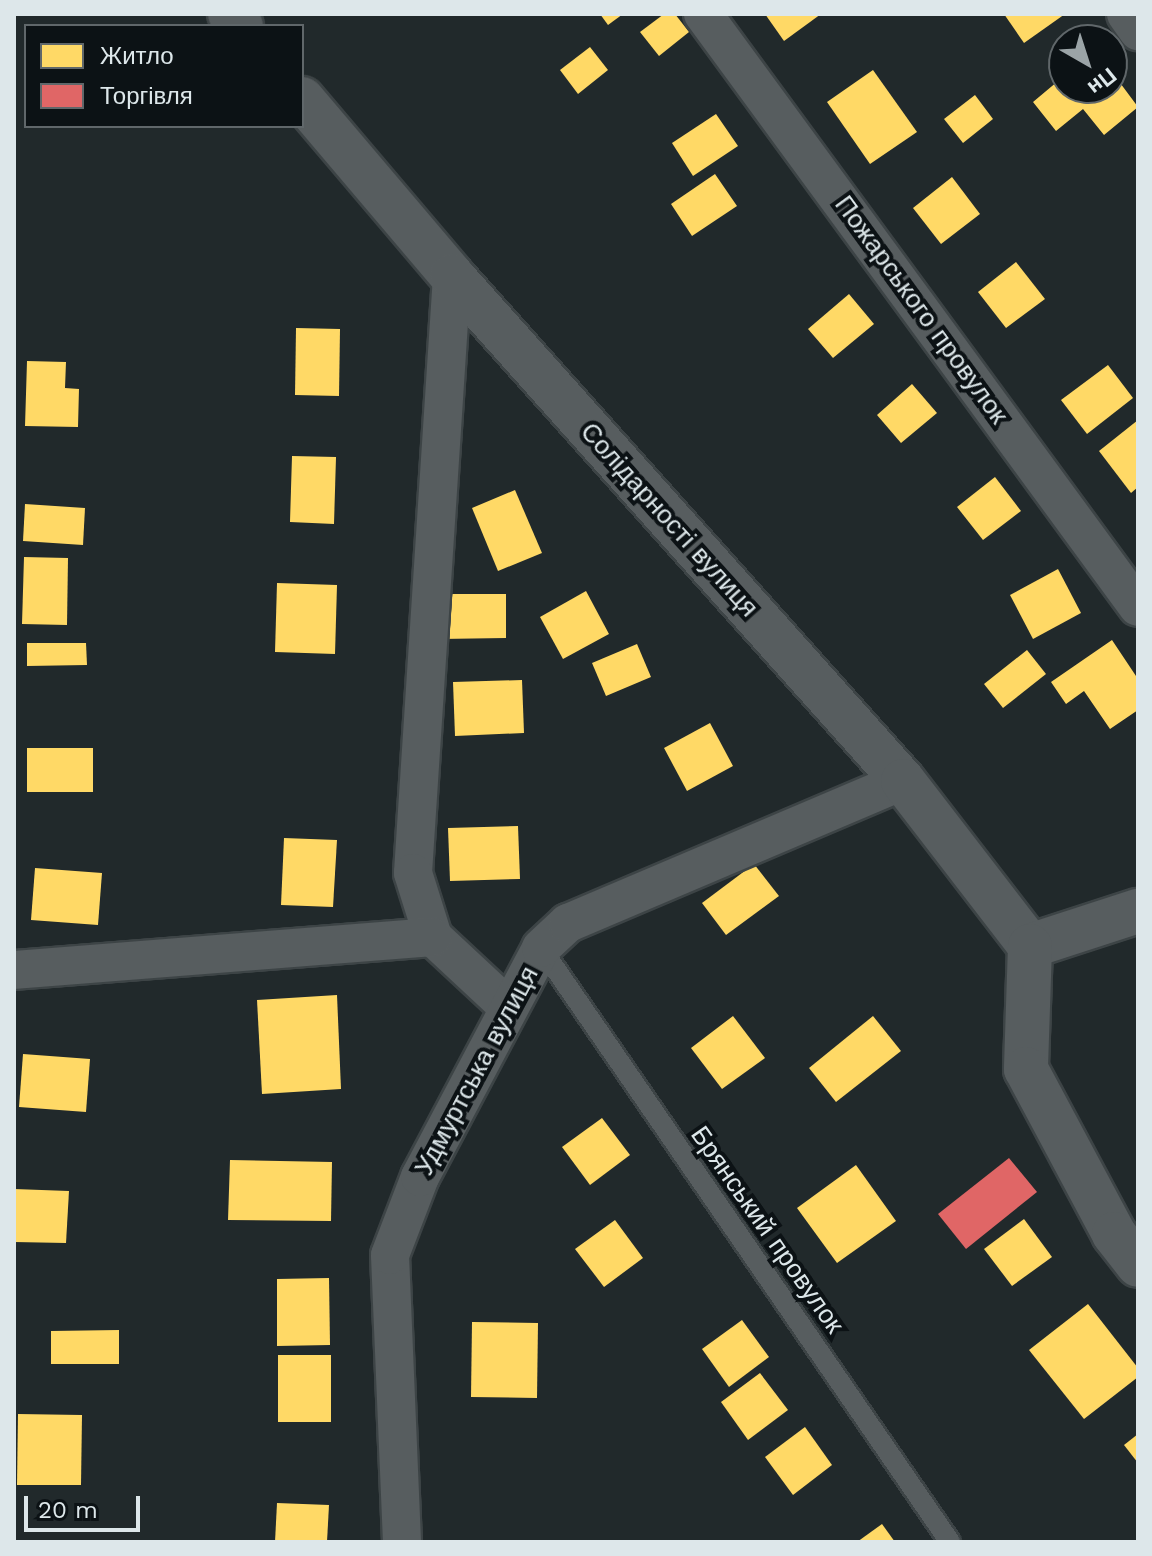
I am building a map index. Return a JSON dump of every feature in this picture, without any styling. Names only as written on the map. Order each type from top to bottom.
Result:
[{"type":"street","name":"Пожарського провулок","points":[[703,14],[1138,607]]},
{"type":"street","points":[[1126,14],[1138,31]]},
{"type":"street","name":"Солідарності вулиця","points":[[304,101],[452,276],[903,781],[1030,946]]},
{"type":"street","points":[[452,276],[413,873],[433,937],[507,1006]]},
{"type":"street","name":"Удмуртська вулиця","points":[[402,1542],[390,1255],[420,1177],[507,1006],[541,948],[568,923],[903,781]]},
{"type":"street","points":[[1138,911],[1030,946],[1026,1069],[1114,1234],[1138,1265]]},
{"type":"street","points":[[14,970],[433,937]]},
{"type":"lane","name":"Брянський провулок","points":[[541,948],[950,1542]]},
{"type":"building: Житло","points":[[600,14],[623,14],[608,25]]},
{"type":"building: Житло","points":[[664,14],[675,14],[689,32],[659,56],[640,32]]},
{"type":"building: Житло","points":[[765,14],[821,14],[784,41]]},
{"type":"building: Житло","points":[[1004,14],[1065,14],[1048,24],[1024,43]]},
{"type":"building: Житло","points":[[590,47],[608,70],[578,94],[560,70]]},
{"type":"building: Житло","points":[[873,70],[917,132],[870,164],[827,102]]},
{"type":"building: Житло","points":[[1048,89],[1048,104],[1128,104],[1128,94],[1138,107],[1104,135],[1083,109],[1056,131],[1033,102]]},
{"type":"building: Житло","points":[[975,95],[993,119],[963,143],[944,119]]},
{"type":"building: Житло","points":[[716,114],[738,146],[693,176],[672,143]]},
{"type":"building: Житло","points":[[715,174],[737,206],[692,236],[671,204]]},
{"type":"building: Житло","points":[[952,177],[980,214],[941,244],[913,208]]},
{"type":"building: Житло","points":[[1016,262],[1045,299],[1006,328],[978,292]]},
{"type":"building: Житло","points":[[849,294],[874,324],[833,358],[808,329]]},
{"type":"building: Житло","points":[[296,328],[340,329],[339,396],[295,395]]},
{"type":"building: Житло","points":[[27,361],[66,362],[65,388],[79,389],[78,427],[25,426]]},
{"type":"building: Житло","points":[[1108,365],[1133,398],[1087,434],[1061,400]]},
{"type":"building: Житло","points":[[912,384],[937,413],[901,443],[877,415]]},
{"type":"building: Житло","points":[[1138,420],[1138,487],[1131,493],[1099,451]]},
{"type":"building: Житло","points":[[292,456],[336,457],[334,524],[290,522]]},
{"type":"building: Житло","points":[[995,477],[1021,511],[983,540],[957,507]]},
{"type":"building: Житло","points":[[515,490],[542,553],[498,571],[472,508]]},
{"type":"building: Житло","points":[[25,504],[85,508],[83,545],[23,541]]},
{"type":"building: Житло","points":[[24,557],[68,558],[67,625],[22,624]]},
{"type":"building: Житло","points":[[1058,569],[1081,613],[1033,639],[1010,595]]},
{"type":"building: Житло","points":[[277,583],[337,585],[335,654],[275,652]]},
{"type":"building: Житло","points":[[586,591],[609,634],[563,659],[540,617]]},
{"type":"building: Житло","points":[[440,594],[506,594],[506,638],[440,639]]},
{"type":"building: Житло","points":[[1112,640],[1138,679],[1138,710],[1110,729],[1084,691],[1066,704],[1051,682]]},
{"type":"building: Житло","points":[[27,643],[86,643],[87,665],[27,666]]},
{"type":"building: Житло","points":[[637,644],[651,677],[606,696],[592,663]]},
{"type":"building: Житло","points":[[1027,650],[1046,674],[1003,708],[984,684]]},
{"type":"building: Житло","points":[[522,680],[524,733],[455,736],[453,682]]},
{"type":"building: Житло","points":[[710,723],[733,766],[687,791],[664,748]]},
{"type":"building: Житло","points":[[27,748],[93,748],[93,792],[27,792]]},
{"type":"building: Житло","points":[[518,826],[520,879],[450,881],[448,828]]},
{"type":"building: Житло","points":[[284,838],[337,840],[333,907],[281,905]]},
{"type":"building: Житло","points":[[754,864],[779,896],[726,935],[702,903]]},
{"type":"building: Житло","points":[[35,868],[102,873],[98,925],[31,920]]},
{"type":"building: Житло","points":[[337,995],[341,1089],[262,1094],[257,1000]]},
{"type":"building: Житло","points":[[733,1016],[765,1058],[722,1089],[691,1048]]},
{"type":"building: Житло","points":[[873,1016],[901,1051],[836,1102],[809,1068]]},
{"type":"building: Житло","points":[[23,1054],[90,1059],[86,1112],[19,1107]]},
{"type":"building: Житло","points":[[602,1118],[630,1155],[590,1185],[562,1147]]},
{"type":"building: Житло","points":[[230,1160],[332,1162],[331,1221],[228,1220]]},
{"type":"building: Житло","points":[[856,1165],[896,1221],[837,1263],[797,1208]]},
{"type":"building: Житло","points":[[14,1189],[69,1191],[66,1243],[14,1242]]},
{"type":"building: Житло","points":[[1024,1219],[1052,1257],[1012,1286],[984,1249]]},
{"type":"building: Житло","points":[[615,1220],[643,1258],[604,1287],[575,1249]]},
{"type":"building: Житло","points":[[329,1278],[330,1345],[277,1346],[277,1279]]},
{"type":"building: Житло","points":[[1088,1304],[1138,1368],[1138,1377],[1084,1419],[1029,1350]]},
{"type":"building: Житло","points":[[742,1320],[769,1357],[729,1387],[702,1349]]},
{"type":"building: Житло","points":[[472,1322],[538,1323],[537,1398],[471,1397]]},
{"type":"building: Житло","points":[[119,1330],[119,1364],[51,1364],[51,1331]]},
{"type":"building: Житло","points":[[278,1355],[331,1355],[331,1422],[278,1422]]},
{"type":"building: Житло","points":[[760,1373],[788,1410],[748,1440],[721,1402]]},
{"type":"building: Житло","points":[[18,1414],[82,1415],[81,1485],[17,1485]]},
{"type":"building: Житло","points":[[805,1427],[832,1465],[793,1495],[765,1457]]},
{"type":"building: Житло","points":[[1138,1434],[1138,1463],[1124,1445]]},
{"type":"building: Житло","points":[[277,1503],[329,1505],[327,1542],[275,1542]]},
{"type":"building: Житло","points":[[882,1524],[895,1542],[857,1542]]},
{"type":"building: Торгівля","points":[[1009,1158],[1037,1192],[966,1249],[938,1214]]}]
